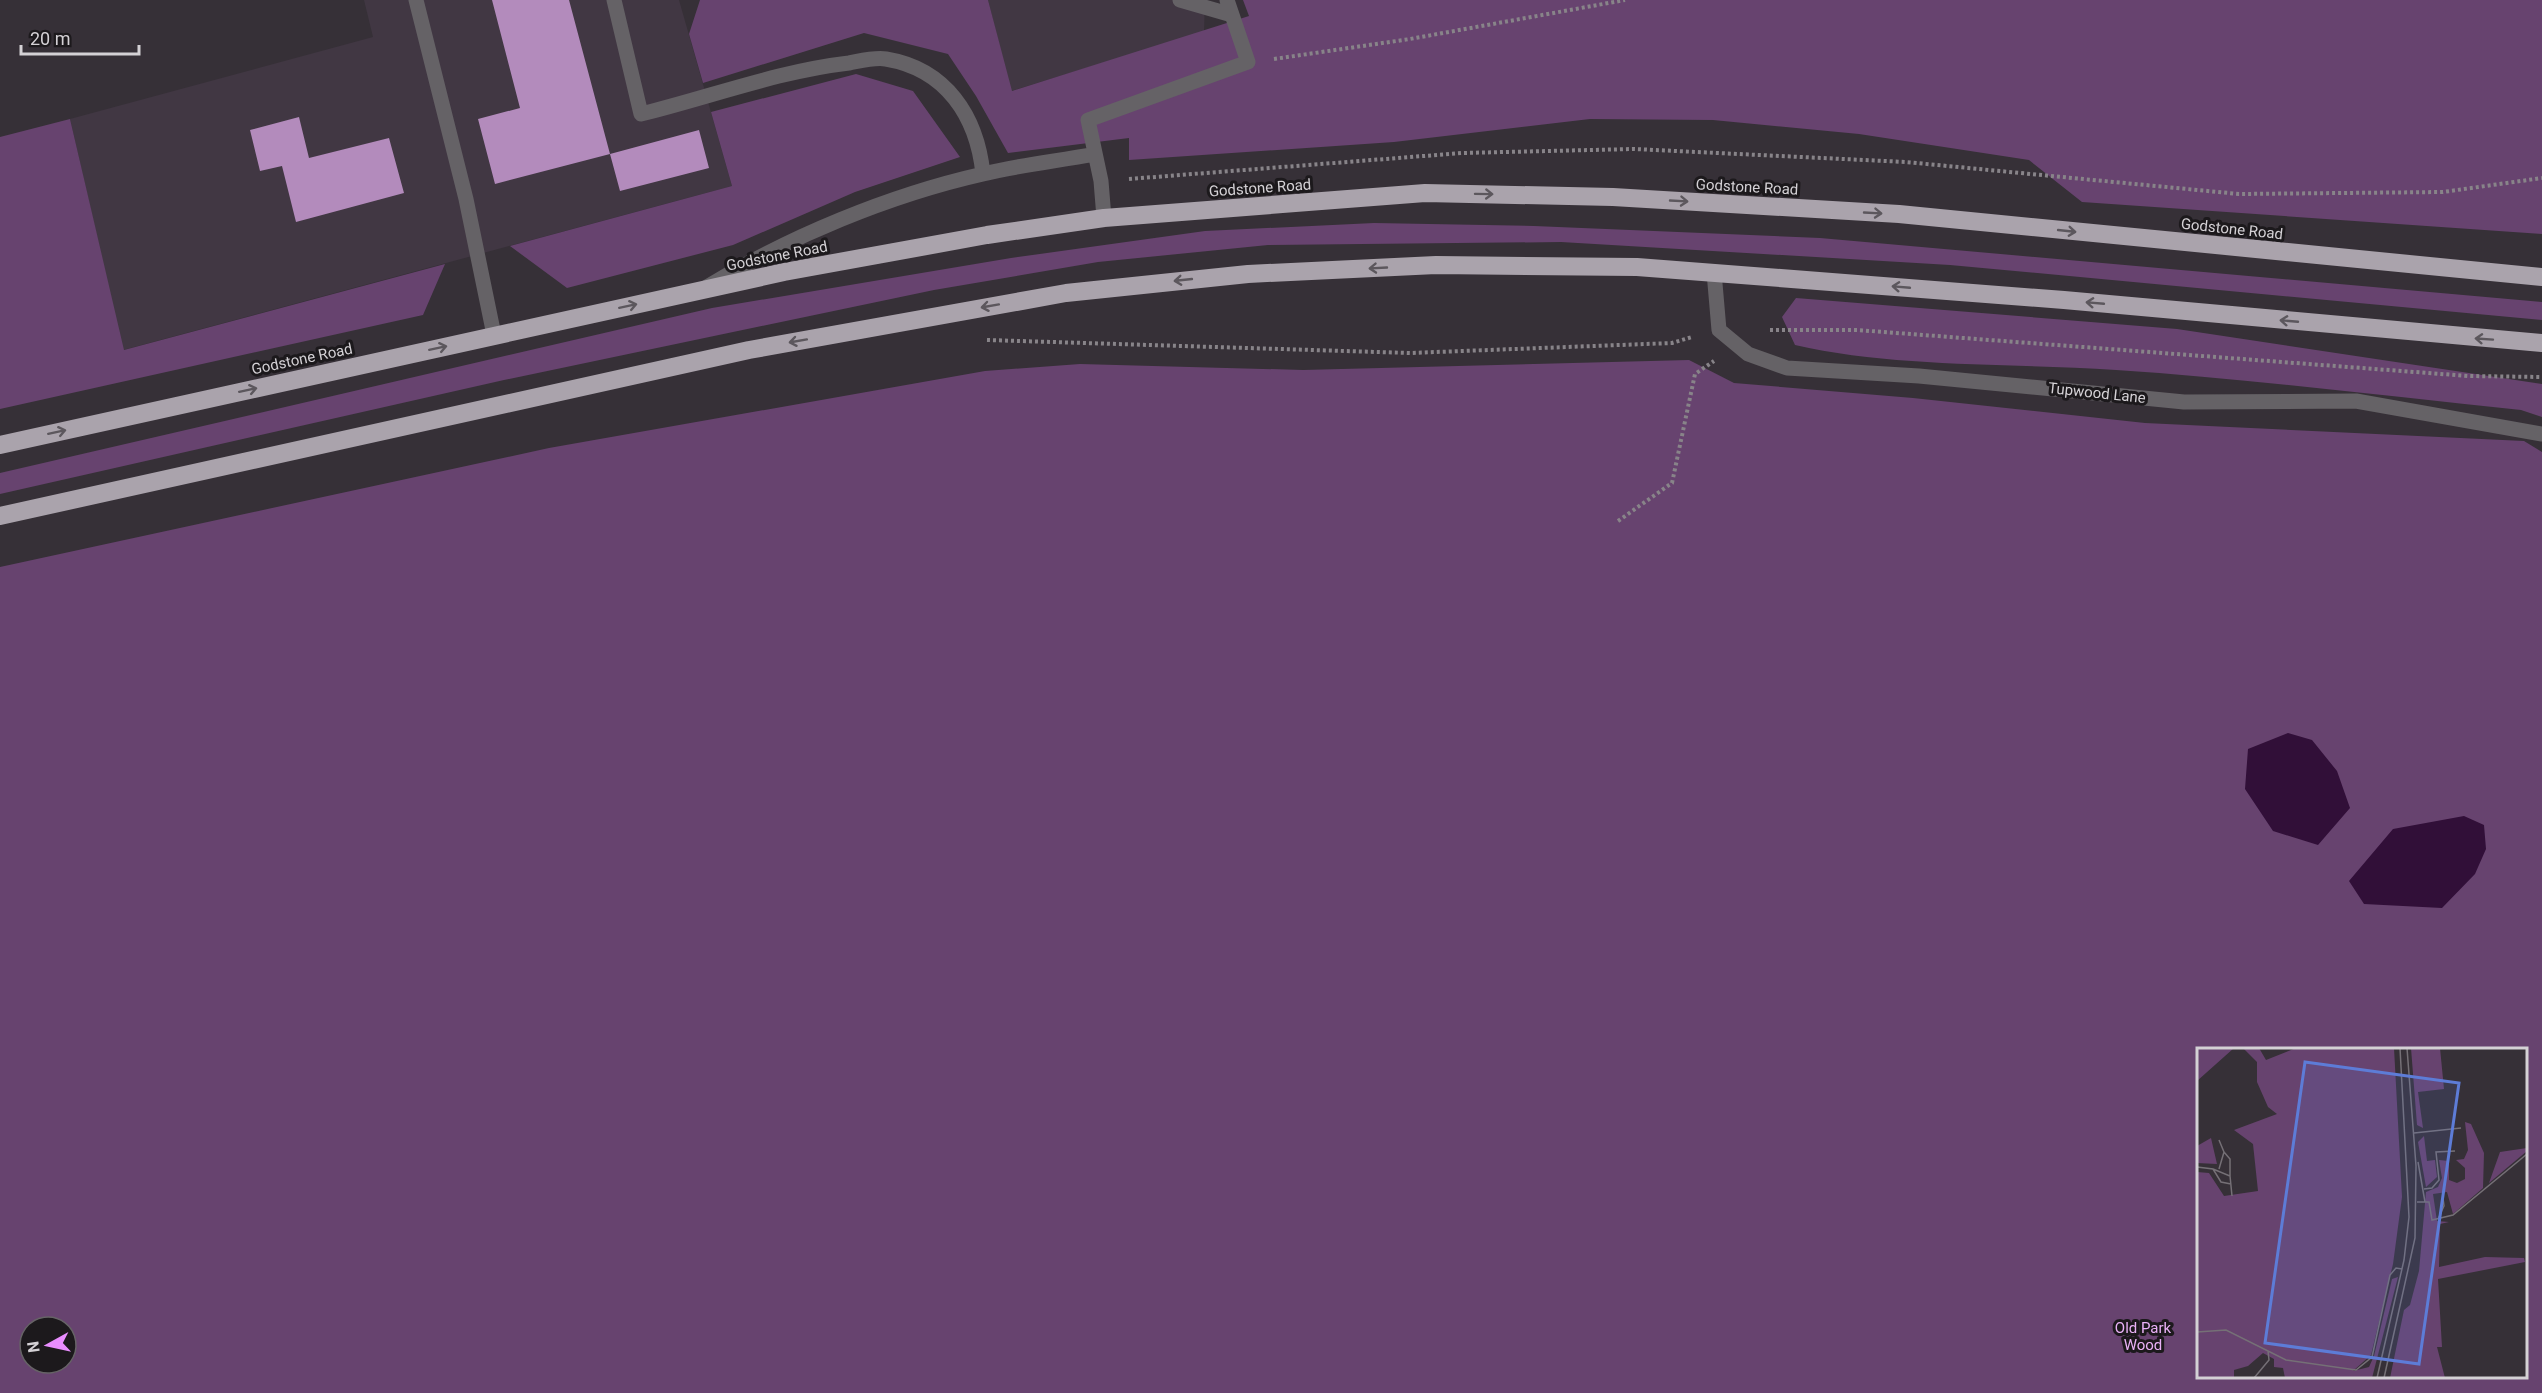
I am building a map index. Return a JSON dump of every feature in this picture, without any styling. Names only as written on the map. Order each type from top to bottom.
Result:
[{"type":"highway","name":"Godstone Road","points":[[0,445],[784,272],[976,237],[1104,218],[1425,193],[1613,197],[1899,214],[2542,277]]},
{"type":"highway","points":[[0,516],[749,350],[1066,292],[1248,274],[1436,265],[1637,267],[2542,343]]},
{"type":"street","points":[[416,0],[466,199],[494,335]]},
{"type":"street","points":[[614,0],[641,114],[813,67],[884,58],[927,72],[962,106],[980,145],[982,174]]},
{"type":"street","points":[[1180,0],[1232,15]]},
{"type":"street","points":[[1104,218],[1101,181],[1088,120],[1248,62],[1227,0]]},
{"type":"street","points":[[701,290],[751,260],[861,211],[982,174],[1095,154]]},
{"type":"street","points":[[1714,272],[1719,330]]},
{"type":"street","name":"Tupwood Lane","points":[[1719,330],[1748,354],[1787,368],[1919,376],[2184,402],[2356,401],[2542,434]]},
{"type":"path","points":[[1248,62],[1410,39],[1625,0]]},
{"type":"path","points":[[1101,181],[1462,153],[1634,149],[1906,162],[2240,194],[2443,192],[2542,178]]},
{"type":"path","points":[[980,340],[1410,354],[1672,343],[1719,330],[1857,330],[2468,376],[2542,377]]},
{"type":"path","points":[[1618,521],[1672,483],[1695,374],[1737,346]]},
{"type":"shaded area","points":[[364,0],[679,0],[732,186],[123,350],[70,119],[373,37]]},
{"type":"shaded area","points":[[988,0],[1205,0],[1204,32],[1011,91]]},
{"type":"shaded area","points":[[2288,733],[2312,740],[2337,771],[2350,808],[2318,845],[2273,831],[2245,789],[2248,749]]},
{"type":"shaded area","points":[[2464,816],[2484,825],[2486,849],[2475,874],[2442,908],[2364,904],[2349,881],[2393,829]]},
{"type":"green space","points":[[700,0],[988,0],[1012,91],[1249,16],[1243,0],[2542,0],[2542,234],[2082,202],[2029,160],[1859,134],[1713,120],[1590,119],[1394,142],[1129,160],[1129,138],[1008,153],[976,96],[948,54],[864,33],[703,83],[689,34]]},
{"type":"green space","points":[[856,74],[913,91],[960,157],[855,192],[733,245],[567,288],[510,246],[732,186],[711,112]]},
{"type":"green space","points":[[70,119],[124,350],[445,264],[423,315],[0,409],[0,137]]},
{"type":"green space","points":[[1374,223],[1534,226],[1820,238],[2542,302],[2542,320],[1950,265],[1561,242],[1268,245],[1098,262],[934,290],[504,380],[0,494],[0,473],[712,308],[1011,258],[1205,231]]},
{"type":"green space","points":[[1796,298],[2177,329],[2542,384],[2542,417],[2521,410],[2217,378],[2116,370],[1954,364],[1872,358],[1833,352],[1795,345],[1782,317]]},
{"type":"green space","name":"Old Park Wood","points":[[1689,360],[1734,383],[1913,398],[2145,423],[2524,441],[2542,452],[2542,1393],[0,1393],[0,567],[549,448],[985,371],[1080,364],[1303,370]]},
{"type":"building","points":[[492,0],[569,0],[610,154],[495,184],[478,119],[520,108]]},
{"type":"building","points":[[299,117],[309,158],[389,138],[404,193],[296,222],[282,166],[260,171],[250,130]]},
{"type":"building","points":[[699,130],[709,168],[620,191],[610,154]]}]
